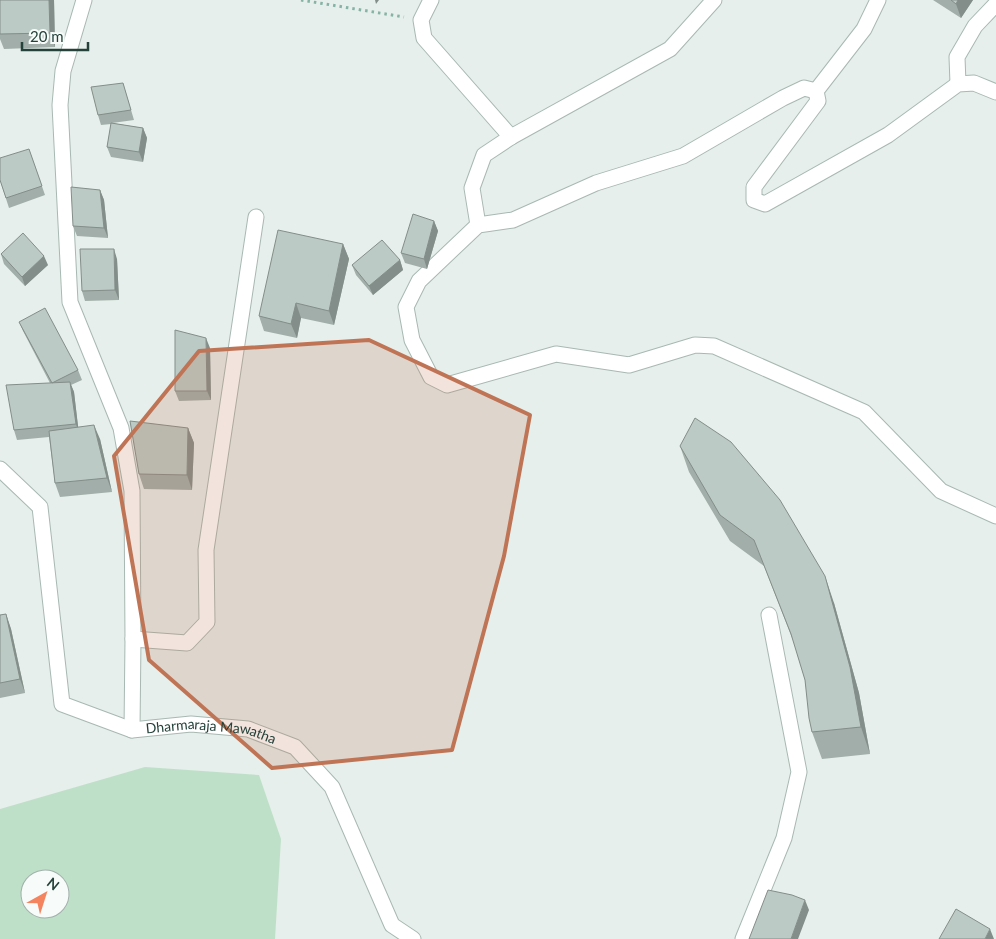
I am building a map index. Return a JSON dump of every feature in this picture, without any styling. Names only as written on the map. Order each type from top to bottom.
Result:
[{"type":"street","points":[[84,0],[63,71],[60,105],[70,302],[121,428],[132,491],[132,730]]},
{"type":"street","points":[[432,0],[421,20],[424,38],[511,137]]},
{"type":"street","points":[[478,225],[472,188],[484,155],[511,137],[670,49],[714,0]]},
{"type":"street","points":[[878,0],[864,29],[816,91],[818,101],[754,187],[754,200],[766,204],[888,135],[958,84],[974,82],[996,92]]},
{"type":"street","points":[[958,84],[957,57],[975,26],[996,4]]},
{"type":"street","points":[[816,91],[804,88],[783,98],[683,156],[596,183],[514,220],[478,225],[419,281],[406,307],[412,340],[431,377],[447,385],[556,354],[630,365],[695,345],[714,346],[864,412],[941,491],[996,516]]},
{"type":"street","points":[[133,639],[187,644],[207,622],[206,550],[256,217]]},
{"type":"street","name":"Dharmaraja Mawatha","points":[[0,469],[40,507],[62,704],[132,730],[191,724],[248,729],[295,747],[332,787],[392,925],[413,939]]},
{"type":"street","points":[[743,939],[784,838],[799,772],[769,615]]},
{"type":"path","points":[[301,0],[421,20]]},
{"type":"highlighted area","points":[[369,340],[530,415],[504,556],[452,750],[272,768],[149,660],[114,456],[199,351]]},
{"type":"green space","points":[[145,767],[259,775],[281,839],[275,939],[0,939],[0,809]]},
{"type":"building","points":[[0,0],[49,0],[50,33],[0,34]]},
{"type":"building","points":[[123,83],[131,110],[98,115],[91,87]]},
{"type":"building","points":[[111,123],[143,128],[139,152],[107,147]]},
{"type":"building","points":[[29,149],[42,186],[6,198],[0,180],[0,158]]},
{"type":"building","points":[[71,187],[100,190],[104,228],[73,226]]},
{"type":"building","points":[[413,214],[434,221],[424,259],[401,253]]},
{"type":"building","points":[[278,230],[343,244],[329,311],[296,303],[291,324],[259,316]]},
{"type":"building","points":[[23,233],[44,256],[22,277],[1,254]]},
{"type":"building","points":[[382,240],[400,260],[369,286],[352,265]]},
{"type":"building","points":[[80,249],[114,249],[115,290],[82,291]]},
{"type":"building","points":[[45,308],[78,370],[52,383],[19,322]]},
{"type":"building","points":[[175,330],[206,338],[207,391],[175,391]]},
{"type":"building","points":[[70,382],[76,424],[14,430],[6,385]]},
{"type":"building","points":[[695,418],[731,442],[780,500],[825,576],[850,667],[861,727],[812,732],[805,680],[791,634],[754,540],[720,515],[680,446]]},
{"type":"building","points":[[130,421],[188,428],[187,475],[139,474]]},
{"type":"building","points":[[94,425],[107,478],[55,483],[49,431]]},
{"type":"building","points":[[6,614],[20,679],[0,683],[0,615]]},
{"type":"building","points":[[768,890],[805,900],[791,939],[749,939]]},
{"type":"building","points":[[956,909],[990,929],[985,939],[939,939]]}]
